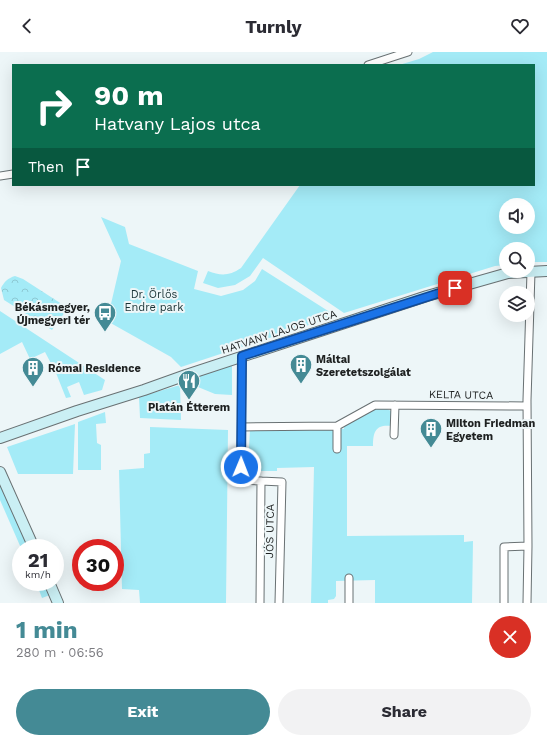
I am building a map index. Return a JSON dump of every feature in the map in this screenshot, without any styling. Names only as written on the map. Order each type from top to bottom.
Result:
[{"type":"street","points":[[371,64],[408,52]]},
{"type":"street","points":[[0,176],[12,174]]},
{"type":"street","name":"HATVANY LAJOS UTCA","points":[[535,272],[547,271]]},
{"type":"street","name":"HATVANY LAJOS UTCA","points":[[0,438],[77,411],[144,390],[186,374],[499,274]]},
{"type":"street","points":[[527,603],[527,406],[531,278]]},
{"type":"street","name":"JÓS UTCA","points":[[242,356],[241,480],[282,482],[279,603]]},
{"type":"street","name":"KELTA UTCA","points":[[242,427],[337,426],[375,405],[527,406]]},
{"type":"street","points":[[394,405],[394,435]]},
{"type":"street","points":[[337,426],[337,450]]},
{"type":"street","points":[[0,472],[30,539]]},
{"type":"street","name":"JÓS UTCA","points":[[260,481],[260,603]]},
{"type":"street","points":[[504,603],[504,547],[528,546]]},
{"type":"street","points":[[349,578],[349,603]]},
{"type":"street","points":[[53,591],[58,603]]},
{"type":"green space","points":[[433,52],[547,52],[547,262],[535,262],[535,242],[499,242],[499,266],[344,313],[263,258],[250,276],[235,285],[218,288],[203,283],[208,271],[217,274],[229,274],[241,268],[299,186],[535,186],[535,64],[402,64],[419,59]]},
{"type":"green space","name":"Dr. Örlős Endre park","points":[[101,217],[125,227],[129,244],[198,271],[194,289],[221,296],[243,290],[255,281],[262,269],[336,316],[181,367],[171,357],[107,321],[121,261]]},
{"type":"green space","points":[[15,276],[23,279],[68,308],[52,330],[4,300],[1,288],[6,280]]},
{"type":"green space","points":[[0,311],[105,380],[102,390],[84,395],[79,382],[67,387],[71,397],[66,398],[56,373],[45,352],[30,359],[22,342],[0,354]]},
{"type":"green space","points":[[232,365],[232,395],[215,394],[198,387],[197,381],[201,375]]},
{"type":"green space","points":[[180,385],[181,420],[140,418],[139,397]]},
{"type":"green space","points":[[373,409],[387,409],[393,412],[392,426],[382,426],[376,430],[373,446],[347,446],[347,536],[464,535],[464,542],[473,541],[472,603],[375,603],[375,580],[336,581],[336,596],[334,599],[328,600],[328,603],[311,603],[314,467],[277,468],[277,471],[253,471],[248,467],[250,430],[344,429],[344,426]]},
{"type":"green space","points":[[105,412],[106,423],[96,424],[97,443],[101,445],[101,470],[78,470],[78,422]]},
{"type":"green space","points":[[75,424],[73,474],[18,474],[7,447]]},
{"type":"green space","points":[[150,427],[228,430],[226,603],[140,603],[139,590],[124,589],[124,539],[121,539],[119,470],[144,468],[144,454],[150,453]]},
{"type":"green space","points":[[0,483],[25,539],[17,539],[0,500]]},
{"type":"green space","points":[[39,591],[48,591],[50,595],[42,598]]},
{"type":"place","name":"Békásmegyer, Újmegyeri tér","points":[[105,332]]},
{"type":"place","name":"Máltai Szeretetszolgálat","points":[[301,384]]},
{"type":"place","name":"Római Residence","points":[[33,388]]},
{"type":"place","name":"Platán Étterem","points":[[189,400]]},
{"type":"place","name":"Milton Friedman Egyetem","points":[[431,448]]},
{"type":"route","points":[[241,467],[242,356],[455,288]]}]
